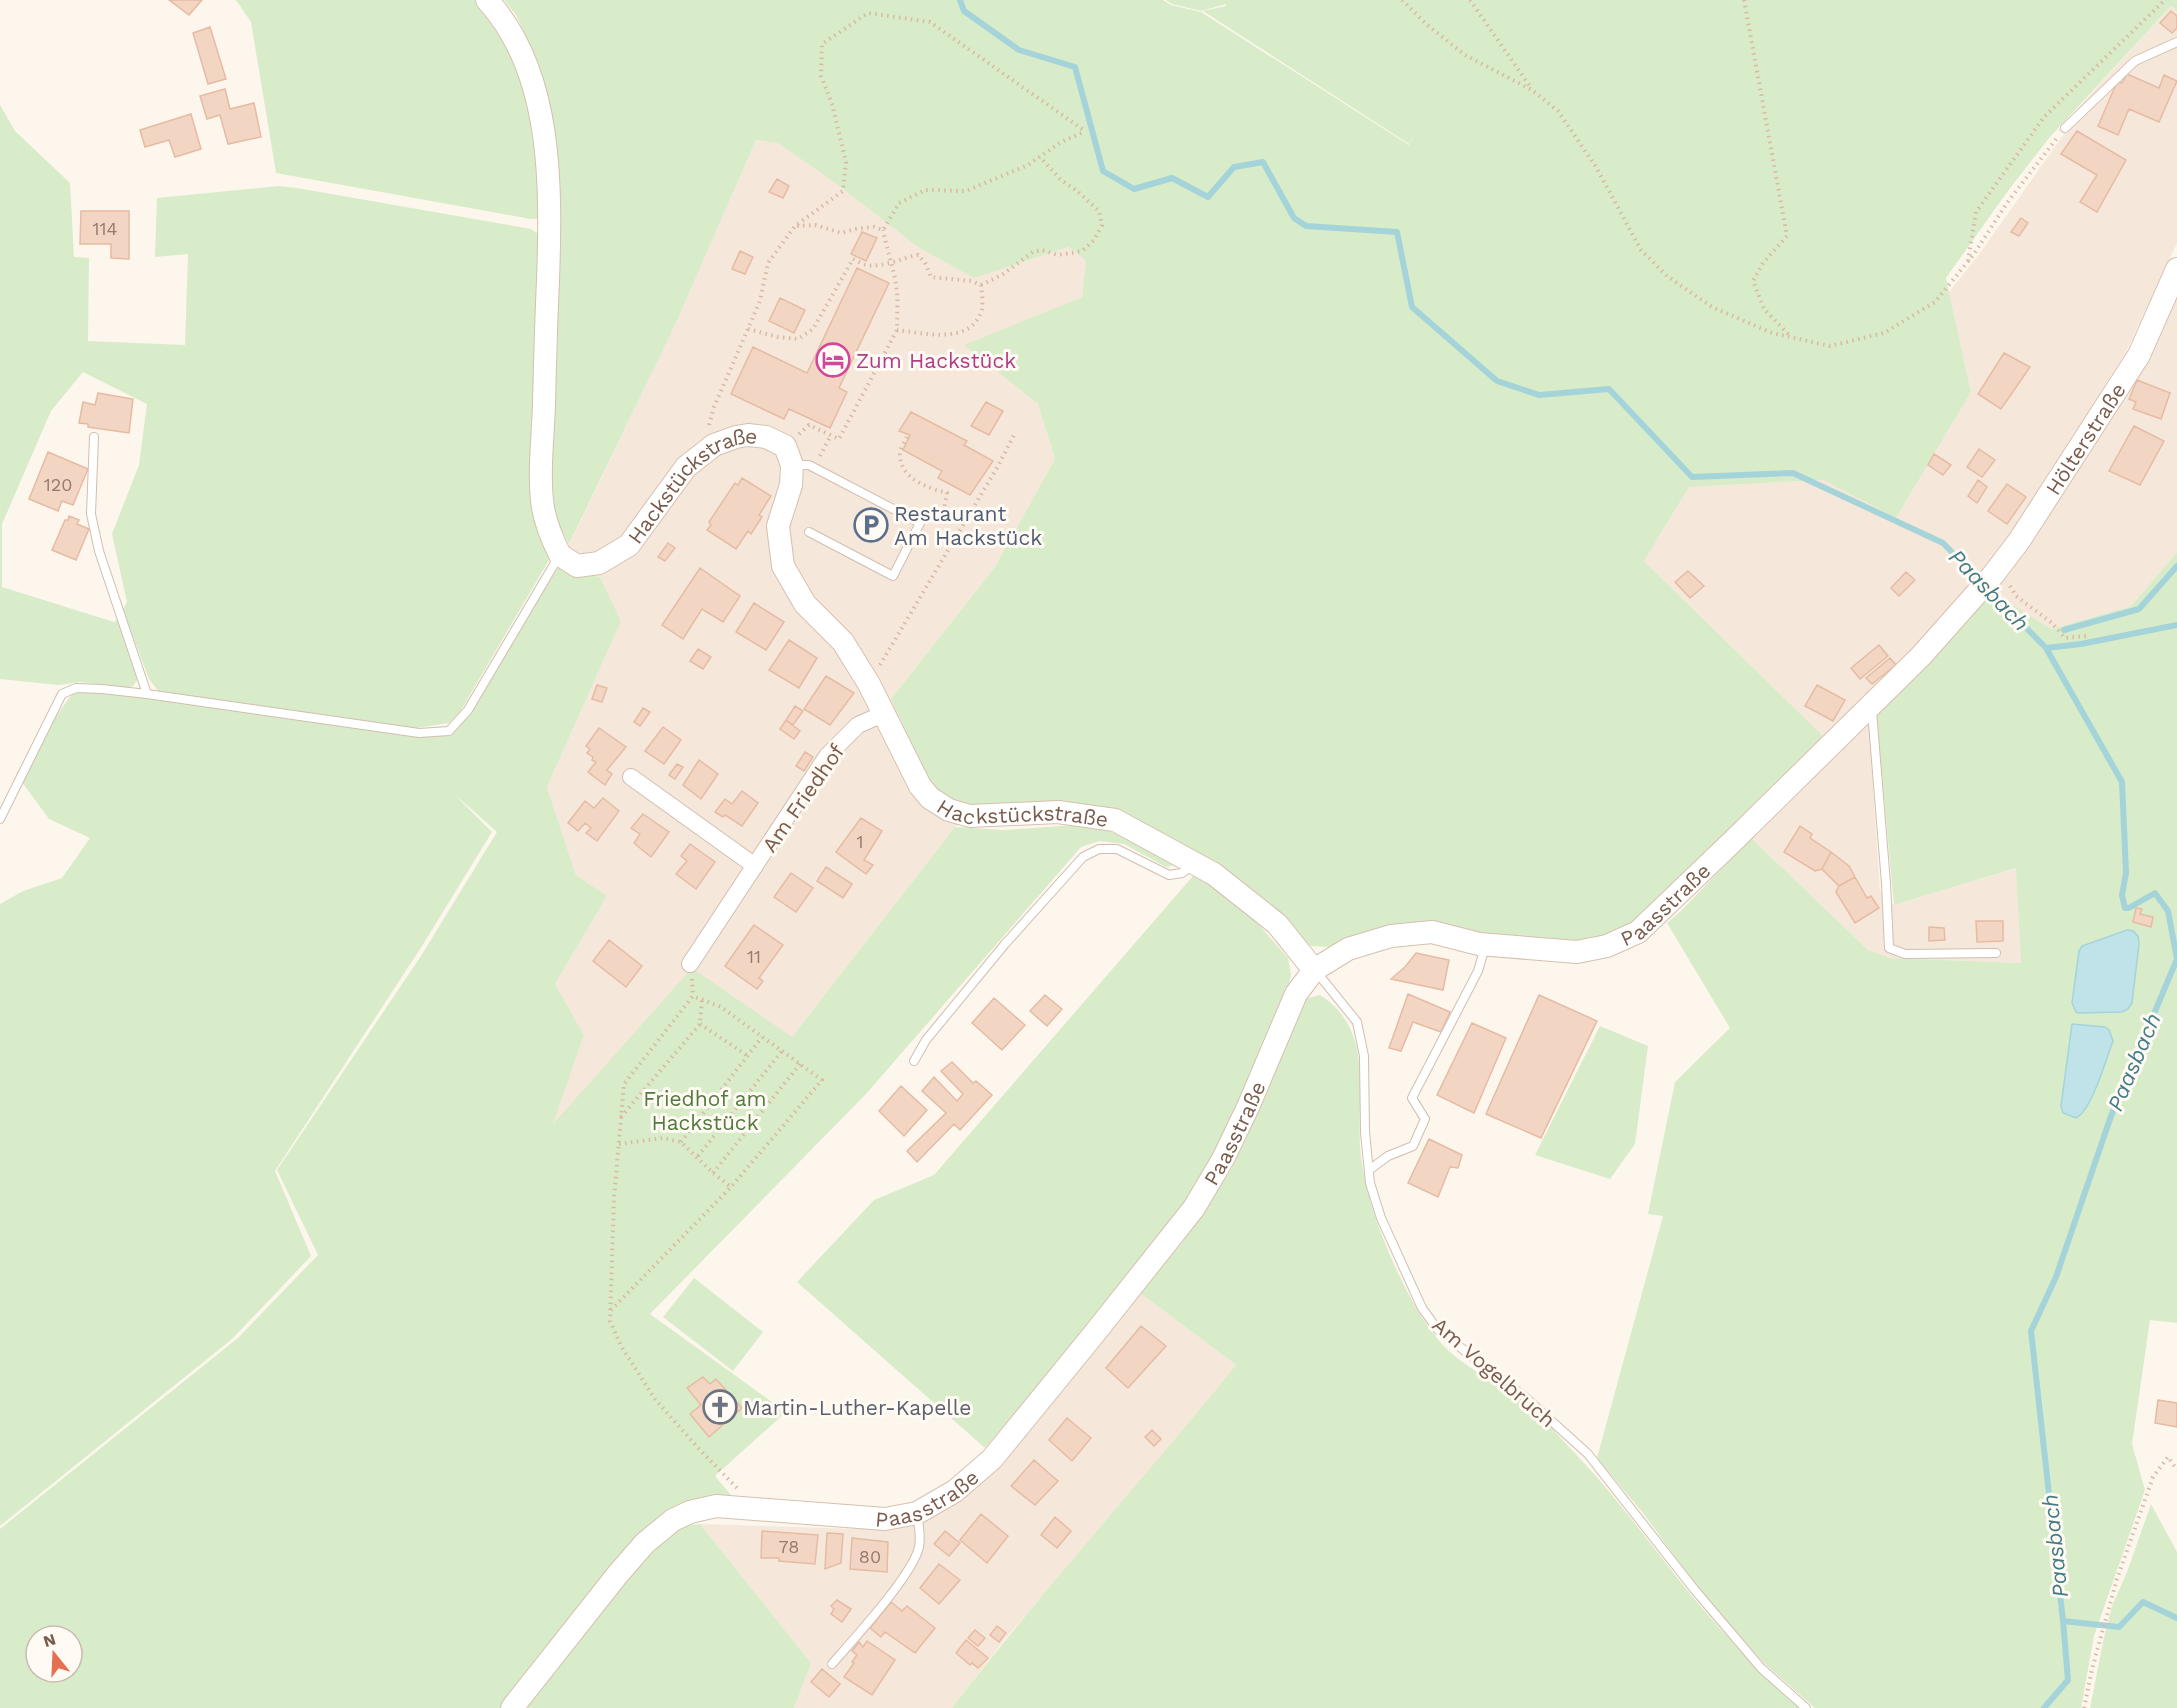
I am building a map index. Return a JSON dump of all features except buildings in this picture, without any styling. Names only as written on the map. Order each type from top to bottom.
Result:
[{"type":"street","points":[[488,0],[501,15],[522,55],[541,113],[549,178],[542,459],[543,509],[560,555]]},
{"type":"street","name":"Hölterstraße","points":[[1974,597],[2019,541],[2139,355],[2177,269]]},
{"type":"street","name":"Hackstückstraße","points":[[560,555],[577,566],[599,563],[629,545],[686,467],[714,445],[748,435],[766,437],[788,456],[791,485],[778,526],[783,566],[805,604],[843,642],[869,684],[920,786],[930,798],[949,810],[970,816],[1058,812],[1115,820],[1214,874],[1277,924],[1314,970]]},
{"type":"street","name":"Paasstraße","points":[[512,1708],[618,1574],[645,1543],[673,1520],[690,1512],[716,1506],[885,1519],[916,1513],[955,1491],[992,1458],[1194,1208],[1223,1159],[1248,1107],[1296,994],[1314,970],[1348,949],[1391,936],[1432,932],[1485,945],[1577,952],[1607,946],[1638,932],[1732,843],[1921,656],[1974,597]]},
{"type":"street","name":"Am Friedhof","points":[[690,964],[827,756],[858,725],[883,714]]},
{"type":"street","name":"Am Friedhof","points":[[631,777],[755,866]]},
{"type":"lane","points":[[2065,128],[2135,62],[2177,42]]},
{"type":"lane","points":[[94,437],[92,514],[99,551],[147,694]]},
{"type":"lane","points":[[788,456],[920,523],[893,576],[809,532]]},
{"type":"lane","points":[[0,819],[62,694],[76,688],[147,694],[419,733],[449,730],[468,710],[560,555]]},
{"type":"lane","points":[[1871,704],[1889,948],[1905,954],[1996,953]]},
{"type":"lane","points":[[914,1061],[926,1040],[997,953],[1083,857],[1099,849],[1117,849],[1169,875],[1182,873],[1194,864]]},
{"type":"lane","points":[[1369,1170],[1388,1156],[1413,1146],[1425,1119],[1412,1098],[1478,971],[1485,945]]},
{"type":"lane","name":"Am Vogelbruch","points":[[1314,970],[1357,1022],[1364,1056],[1365,1132],[1371,1183],[1382,1218],[1422,1308],[1438,1330],[1526,1398],[1588,1454],[1694,1589],[1754,1659],[1806,1708]]},
{"type":"lane","points":[[832,1664],[905,1574],[919,1549],[920,1534],[916,1513]]},
{"type":"path","points":[[1402,0],[1426,24],[1465,55],[1532,90],[1558,111],[1596,167],[1641,250],[1667,276],[1712,307],[1772,333],[1830,346],[1884,333],[1935,302],[1974,254],[2007,203],[2065,128]]},
{"type":"path","points":[[1470,0],[1532,90]]},
{"type":"path","points":[[1744,0],[1787,236],[1763,263],[1753,281],[1764,309],[1792,338]]},
{"type":"path","points":[[714,445],[709,434],[714,407],[760,301],[768,263],[795,226],[843,191],[846,162],[832,104],[821,76],[822,44],[867,13],[930,22],[1085,131],[1061,142],[1028,165],[966,191],[925,190],[899,203],[883,230],[897,292],[897,330],[839,439],[809,425],[788,456]]},
{"type":"path","points":[[748,328],[778,337],[798,339],[813,329],[853,259],[866,265],[918,255],[925,263],[931,277],[971,281],[981,285],[1002,275],[1033,252],[1042,250],[1058,255],[1082,251],[1094,240],[1102,225],[1099,211],[1061,180],[1040,157]]},
{"type":"path","points":[[795,226],[815,225],[842,233],[874,227],[883,230]]},
{"type":"path","points":[[897,330],[930,335],[955,334],[967,328],[977,320],[982,308],[981,285]]},
{"type":"path","points":[[869,684],[998,466],[1015,433]]},
{"type":"path","points":[[814,468],[831,435]]},
{"type":"path","points":[[907,437],[899,453],[904,471],[926,488],[947,493],[944,509],[920,523]]},
{"type":"path","points":[[939,512],[965,522]]},
{"type":"path","points":[[1996,571],[2016,596],[2052,622],[2066,638],[2086,636]]},
{"type":"path","points":[[690,964],[693,996],[624,1084],[614,1198],[610,1321],[621,1346],[655,1399],[698,1448],[758,1509]]},
{"type":"path","points":[[610,1310],[731,1187],[822,1080],[721,1007],[693,996]]},
{"type":"path","points":[[621,1117],[700,1024],[702,999]]},
{"type":"path","points":[[700,1024],[748,1056]]},
{"type":"path","points":[[681,1142],[762,1037]]},
{"type":"path","points":[[698,1156],[782,1052]]},
{"type":"path","points":[[713,1173],[800,1064]]},
{"type":"path","points":[[619,1144],[663,1138],[681,1142],[731,1187]]},
{"type":"path","points":[[2084,1708],[2106,1615],[2152,1477],[2168,1457],[2177,1470]]},
{"type":"shaded area","points":[[2171,6],[2177,11],[2177,243],[2126,352],[2012,533],[1947,615],[1824,737],[1644,561],[1689,487],[1823,480],[1896,518],[1971,392],[1949,292],[1980,253],[2064,134],[2058,130]]},
{"type":"shaded area","points":[[756,140],[778,142],[974,278],[1069,247],[1086,261],[1082,297],[965,345],[1038,404],[1055,459],[995,567],[891,699],[970,808],[792,1037],[552,1126],[584,1035],[555,984],[607,896],[576,875],[547,787],[621,621],[600,577],[558,568],[676,323]]},
{"type":"shaded area","points":[[2177,288],[2177,552],[2131,606],[2050,629],[1992,592]]},
{"type":"shaded area","points":[[1868,714],[1880,891],[1894,905],[2017,868],[2021,963],[1890,958],[1868,950],[1751,838]]},
{"type":"shaded area","points":[[1140,1293],[1236,1365],[1174,1443],[1005,1639],[952,1708],[794,1708],[811,1663],[700,1524],[860,1529],[903,1527],[938,1513]]},
{"type":"green space","points":[[236,0],[478,0],[508,42],[525,85],[538,151],[543,219],[531,219],[276,173],[251,22]]},
{"type":"green space","points":[[504,0],[1163,0],[1171,5],[1201,12],[1409,145],[1416,131],[1409,144],[1203,11],[1226,6],[1226,4],[1201,11],[1172,4],[1166,0],[2177,0],[2177,11],[2171,6],[2050,137],[2010,188],[1946,278],[1971,392],[1896,518],[1823,480],[1689,487],[1644,561],[1824,737],[1633,925],[1605,940],[1539,945],[1431,925],[1393,924],[1359,934],[1329,947],[1311,946],[1225,872],[1127,813],[1077,803],[970,808],[932,786],[891,699],[995,567],[1055,459],[1038,404],[964,345],[1082,297],[1086,261],[1069,247],[974,278],[918,247],[837,184],[778,143],[756,140],[676,323],[569,544],[559,526],[552,500],[554,130],[540,67],[516,15]]},
{"type":"green space","points":[[0,105],[15,131],[70,183],[74,257],[89,258],[88,341],[185,345],[188,254],[155,257],[157,198],[278,186],[531,229],[540,235],[536,521],[549,560],[460,712],[449,723],[416,728],[159,692],[149,679],[123,609],[127,602],[112,534],[139,465],[147,404],[83,372],[51,411],[2,524],[2,587],[114,622],[117,619],[138,679],[133,686],[126,688],[80,682],[58,685],[0,679]]},
{"type":"green space","points":[[2177,552],[2177,1323],[2150,1320],[2132,1444],[2145,1490],[2094,1636],[2081,1708],[1815,1708],[1765,1664],[1704,1596],[1643,1513],[1597,1458],[1663,1216],[1648,1214],[1675,1082],[1730,1028],[1667,923],[1751,838],[1868,950],[1890,958],[2021,963],[2016,868],[1894,905],[1876,710],[1992,592],[2051,629],[2131,606]]},
{"type":"green space","name":"Friedhof am Hackstück","points":[[558,568],[600,577],[621,621],[547,787],[576,875],[607,896],[555,984],[584,1035],[553,1124],[692,968],[792,1037],[955,827],[1004,830],[1088,824],[1128,838],[1180,864],[1166,867],[1124,844],[1099,841],[1081,847],[866,1094],[650,1314],[786,1412],[715,1476],[734,1499],[702,1500],[602,1581],[501,1708],[0,1708],[0,1529],[238,1338],[318,1255],[277,1170],[421,956],[497,832],[452,792],[492,832],[422,946],[275,1171],[311,1256],[232,1339],[0,1526],[0,904],[23,891],[62,878],[90,838],[49,819],[16,774],[76,688],[451,736]]},
{"type":"green space","points":[[1198,874],[1259,925],[1288,958],[1291,975],[1287,993],[1213,1159],[1181,1207],[1070,1348],[985,1448],[797,1282],[874,1200],[934,1175],[1193,876]]},
{"type":"green space","points":[[1320,995],[1338,1010],[1350,1028],[1357,1047],[1360,1068],[1361,1157],[1366,1187],[1392,1259],[1427,1325],[1450,1352],[1537,1413],[1608,1491],[1714,1622],[1747,1658],[1800,1708],[952,1708],[1021,1621],[1236,1365],[1140,1293],[1182,1243],[1231,1170],[1264,1100],[1305,999]]},
{"type":"green space","points":[[1600,1026],[1648,1046],[1635,1144],[1610,1179],[1535,1155]]},
{"type":"green space","points":[[694,1278],[763,1332],[733,1371],[663,1317]]},
{"type":"green space","points":[[2151,1504],[2177,1552],[2177,1708],[2090,1708],[2112,1606],[2127,1572]]},
{"type":"green space","points":[[700,1524],[811,1663],[794,1708],[523,1708],[571,1645],[642,1563],[679,1526]]},
{"type":"water","points":[[2127,930],[2133,931],[2138,936],[2139,944],[2132,1003],[2122,1012],[2076,1012],[2072,1003],[2079,951],[2082,946]]},
{"type":"water","points":[[2072,1024],[2105,1027],[2109,1030],[2113,1041],[2093,1095],[2088,1105],[2076,1118],[2063,1113],[2061,1106]]},
{"type":"waterway","name":"Paasbach","points":[[960,0],[964,11],[1019,50],[1075,67],[1103,171],[1134,189],[1172,178],[1208,197],[1234,167],[1263,162],[1294,218],[1306,226],[1397,232],[1412,307],[1497,381],[1539,395],[1609,389],[1692,477],[1793,473],[1943,543],[2046,648],[2122,782],[2126,873],[2122,895],[2125,908],[2155,893],[2168,911],[2177,959],[2111,1116],[2056,1277],[2031,1331],[2063,1621],[2119,1627],[2143,1602],[2177,1618]]},
{"type":"waterway","points":[[2064,630],[2139,609],[2177,566]]},
{"type":"waterway","points":[[2046,648],[2081,644],[2177,625]]},
{"type":"waterway","points":[[2044,1708],[2068,1680],[2063,1621]]},
{"type":"place","name":"Zum Hackstück","points":[[833,360]]},
{"type":"place","name":"Restaurant Am Hackstück","points":[[871,525]]},
{"type":"place","name":"Martin-Luther-Kapelle","points":[[720,1407]]}]
